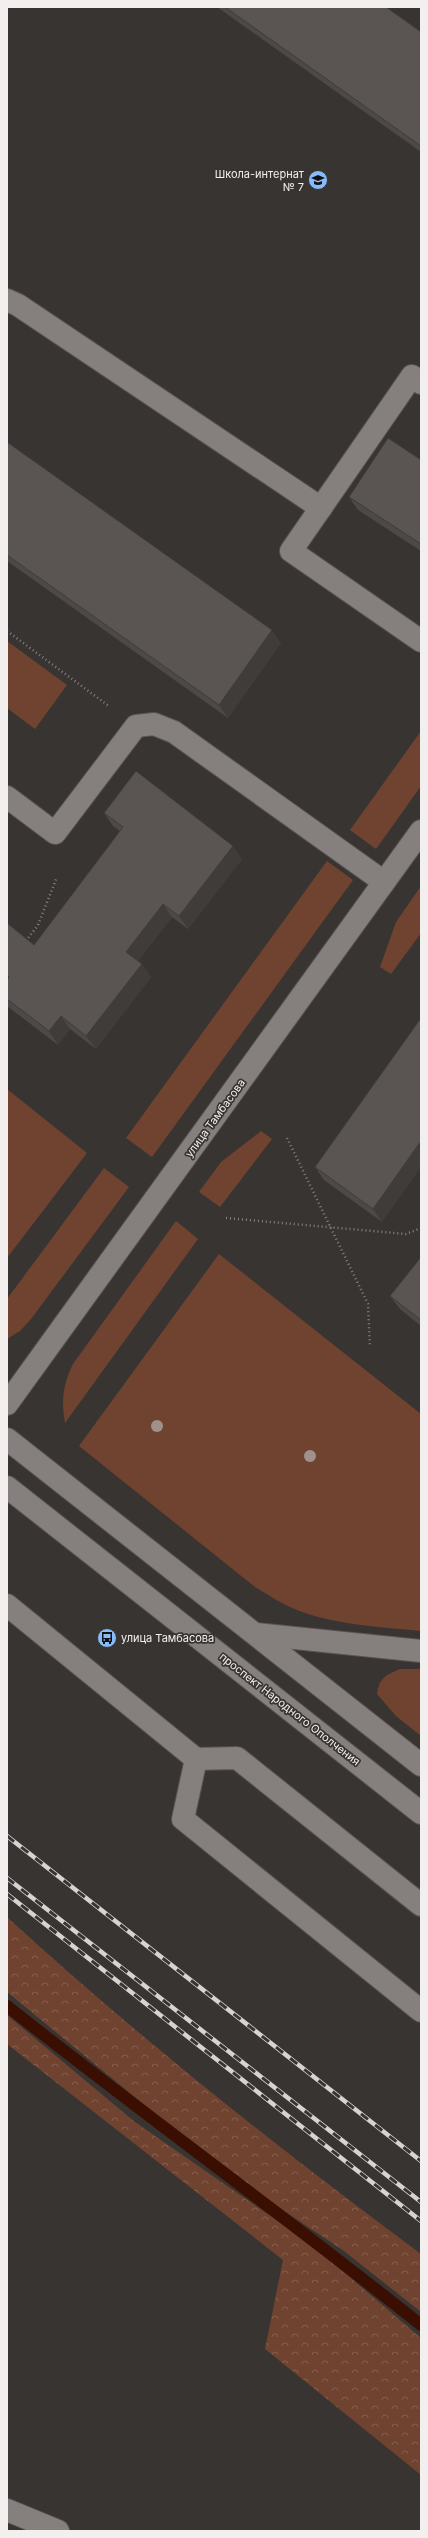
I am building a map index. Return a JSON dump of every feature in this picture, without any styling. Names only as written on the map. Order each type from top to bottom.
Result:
[{"type":"street","points":[[7,300],[18,305],[321,508]]},
{"type":"street","points":[[421,383],[412,376],[291,551],[421,641]]},
{"type":"street","points":[[7,797],[55,833],[136,726],[154,724],[174,732],[384,882]]},
{"type":"street","name":"улица Тамбасова","points":[[7,1404],[421,831]]},
{"type":"street","points":[[7,1439],[421,1765]]},
{"type":"street","name":"проспект Народного Ополчения","points":[[7,1487],[421,1813]]},
{"type":"street","points":[[7,1605],[196,1759],[237,1758],[421,1905]]},
{"type":"street","points":[[256,1634],[421,1651]]},
{"type":"street","points":[[196,1759],[183,1819],[421,2010]]},
{"type":"street","points":[[7,2510],[58,2531]]},
{"type":"path","points":[[7,631],[136,726]]},
{"type":"path","points":[[25,942],[38,925],[57,877]]},
{"type":"path","points":[[287,1138],[368,1304],[370,1348]]},
{"type":"path","points":[[226,1218],[406,1234],[421,1228]]},
{"type":"green space","points":[[7,641],[67,685],[35,729],[7,708]]},
{"type":"green space","points":[[421,731],[421,786],[376,849],[350,830]]},
{"type":"green space","points":[[327,861],[353,880],[152,1157],[126,1138]]},
{"type":"green space","points":[[421,886],[421,933],[391,974],[380,967],[396,922]]},
{"type":"green space","points":[[7,1089],[87,1153],[7,1258]]},
{"type":"green space","points":[[261,1131],[272,1139],[220,1207],[199,1192],[221,1162]]},
{"type":"green space","points":[[104,1168],[129,1187],[31,1319],[20,1331],[7,1339],[7,1299]]},
{"type":"green space","points":[[176,1221],[198,1239],[65,1423],[63,1400],[65,1386],[73,1364]]},
{"type":"green space","points":[[219,1254],[421,1414],[421,1631],[361,1625],[331,1620],[296,1610],[284,1604],[255,1587],[79,1446]]},
{"type":"green space","points":[[400,1669],[421,1669],[421,1736],[396,1716],[377,1694],[381,1681],[391,1673]]},
{"type":"green space","points":[[7,1917],[107,2005],[210,2091],[314,2174],[421,2254],[421,2312],[344,2251],[226,2172],[7,1992]]},
{"type":"green space","points":[[7,2015],[135,2122],[311,2244],[421,2338],[421,2475],[265,2349],[283,2260],[7,2044]]},
{"type":"building","points":[[225,7],[386,7],[421,32],[421,146]]},
{"type":"building","points":[[388,438],[421,460],[421,544],[349,497]]},
{"type":"building","points":[[7,442],[272,630],[219,705],[7,555]]},
{"type":"building","points":[[136,771],[233,846],[179,916],[163,904],[126,952],[142,964],[86,1036],[61,1016],[49,1031],[7,999],[7,980],[9,977],[7,976],[7,923],[34,945],[123,827],[104,813]]},
{"type":"building","points":[[421,1018],[421,1141],[373,1209],[315,1167]]},
{"type":"building","points":[[421,1257],[421,1320],[390,1296]]},
{"type":"waterway","points":[[7,2006],[370,2284],[421,2325]]},
{"type":"railway","points":[[7,1836],[421,2161]]},
{"type":"railway","points":[[7,1878],[421,2202]]},
{"type":"railway","points":[[7,1894],[421,2221]]},
{"type":"place","name":"Школа-интернат № 7","points":[[318,180]]},
{"type":"place","name":"улица Тамбасова","points":[[107,1638]]}]
